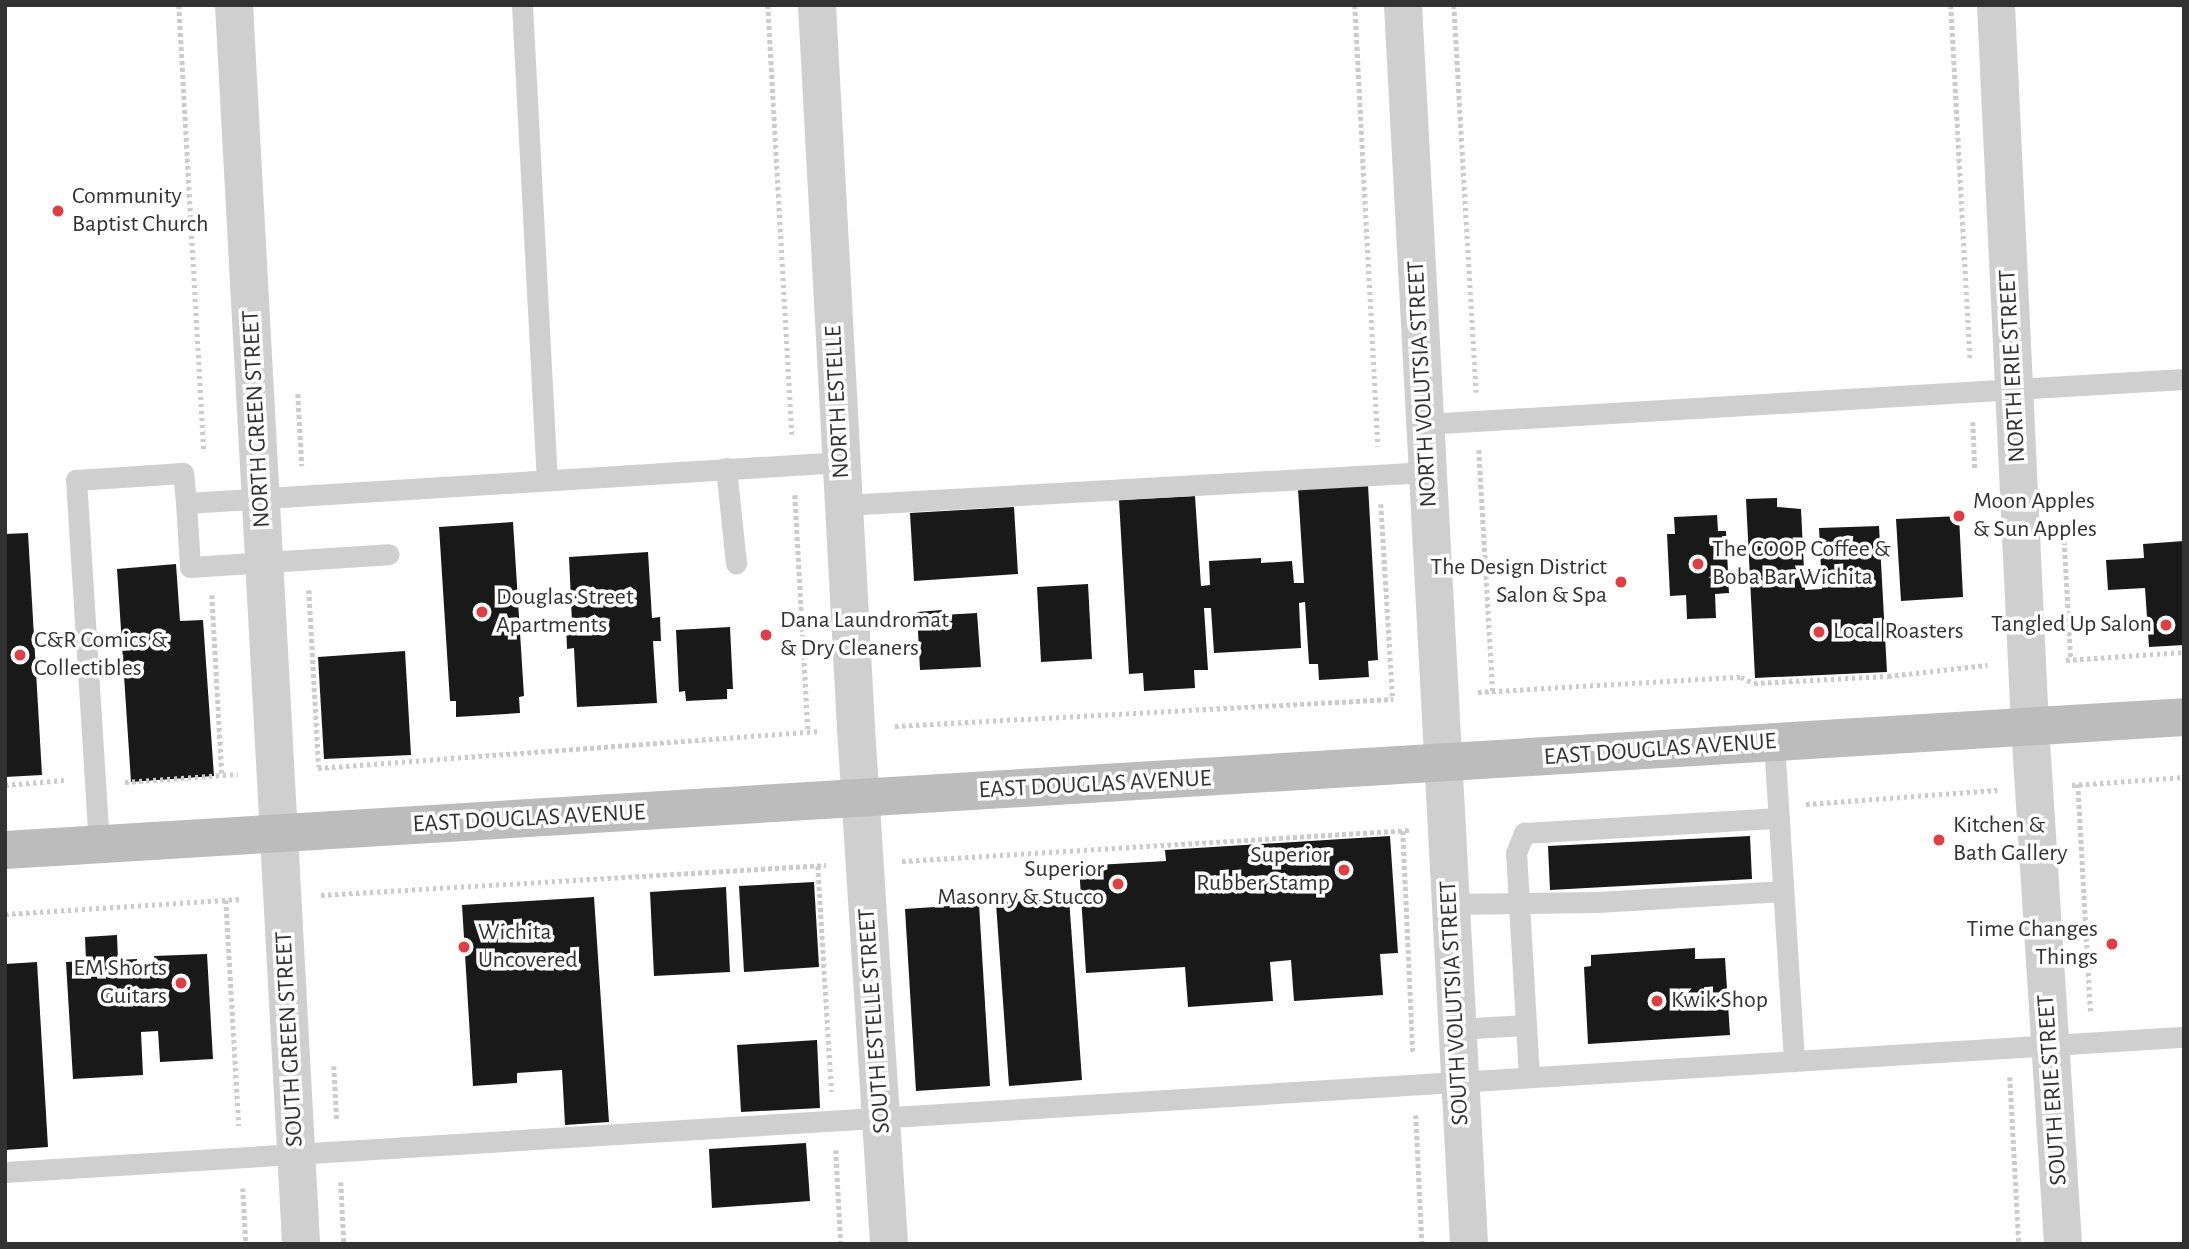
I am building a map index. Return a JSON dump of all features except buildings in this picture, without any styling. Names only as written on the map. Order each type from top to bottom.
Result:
[{"type":"main road","name":"EAST DOUGLAS AVENUE","points":[[5,850],[2184,717]]},
{"type":"street","name":"NORTH GREEN STREET","points":[[234,5],[279,834]]},
{"type":"street","name":"NORTH ESTELLE","points":[[817,5],[860,799]]},
{"type":"street","name":"NORTH VOLUTSIA STREET","points":[[1403,5],[1443,763]]},
{"type":"street","name":"NORTH ERIE STREET","points":[[1996,5],[2031,726]]},
{"type":"street","name":"SOUTH ERIE STREET","points":[[2031,726],[2063,1244]]},
{"type":"street","name":"SOUTH VOLUTSIA STREET","points":[[1443,763],[1469,1244]]},
{"type":"street","name":"SOUTH ESTELLE STREET","points":[[860,799],[889,1244]]},
{"type":"street","name":"SOUTH GREEN STREET","points":[[279,834],[301,1244]]},
{"type":"lane","points":[[522,5],[547,478]]},
{"type":"lane","points":[[1425,424],[2184,379]]},
{"type":"lane","points":[[196,502],[547,478],[842,462]]},
{"type":"lane","points":[[726,468],[736,563]]},
{"type":"lane","points":[[844,505],[1427,472]]},
{"type":"lane","points":[[99,845],[76,480],[183,473],[196,502],[190,567],[389,554]]},
{"type":"lane","points":[[1774,743],[1794,1061]]},
{"type":"lane","points":[[1529,1077],[1516,853],[1524,834],[1594,837],[1713,830],[1779,812]]},
{"type":"lane","points":[[1450,904],[1716,888],[1783,891]]},
{"type":"lane","points":[[1456,1029],[1527,1025]]},
{"type":"lane","points":[[5,1172],[2184,1037]]},
{"type":"path","points":[[179,5],[196,502]]},
{"type":"path","points":[[768,5],[808,732]]},
{"type":"path","points":[[1355,5],[1393,699]]},
{"type":"path","points":[[1454,5],[1493,693]]},
{"type":"path","points":[[1951,5],[1976,480]]},
{"type":"path","points":[[210,566],[222,776]]},
{"type":"path","points":[[1985,652],[1986,665]]},
{"type":"path","points":[[1470,691],[1493,693],[1741,677],[1755,683],[1888,676],[1986,665],[2184,652]]},
{"type":"path","points":[[887,726],[1068,714],[1403,698]]},
{"type":"path","points":[[310,768],[825,731]]},
{"type":"path","points":[[1779,812],[2034,787],[2184,777]]},
{"type":"path","points":[[896,861],[1412,830]]},
{"type":"path","points":[[1403,831],[1422,1244]]},
{"type":"path","points":[[313,896],[835,865]]},
{"type":"path","points":[[818,866],[841,1244]]},
{"type":"path","points":[[5,914],[242,899]]},
{"type":"path","points":[[226,900],[246,1244]]},
{"type":"place","name":"Community Baptist Church","points":[[58,211]]},
{"type":"place","name":"Moon Apples & Sun Apples","points":[[1959,516]]},
{"type":"place","name":"The COOP Coffee & Boba Bar Wichita","points":[[1698,564]]},
{"type":"place","name":"The Design District Salon & Spa","points":[[1621,582]]},
{"type":"place","name":"Douglas Street Apartments","points":[[482,612]]},
{"type":"place","name":"Tangled Up Salon","points":[[2166,625]]},
{"type":"place","name":"Local Roasters","points":[[1819,632]]},
{"type":"place","name":"Dana Laundromat & Dry Cleaners","points":[[766,635]]},
{"type":"place","name":"C&R Comics & Collectibles","points":[[20,655]]},
{"type":"place","name":"Kitchen & Bath Gallery","points":[[1939,840]]},
{"type":"place","name":"Superior Rubber Stamp","points":[[1344,870]]},
{"type":"place","name":"Superior Masonry & Stucco","points":[[1118,884]]},
{"type":"place","name":"Time Changes Things","points":[[2112,944]]},
{"type":"place","name":"Wichita Uncovered","points":[[464,947]]},
{"type":"place","name":"EM Shorts Guitars","points":[[181,983]]},
{"type":"place","name":"Kwik Shop","points":[[1657,1001]]}]
